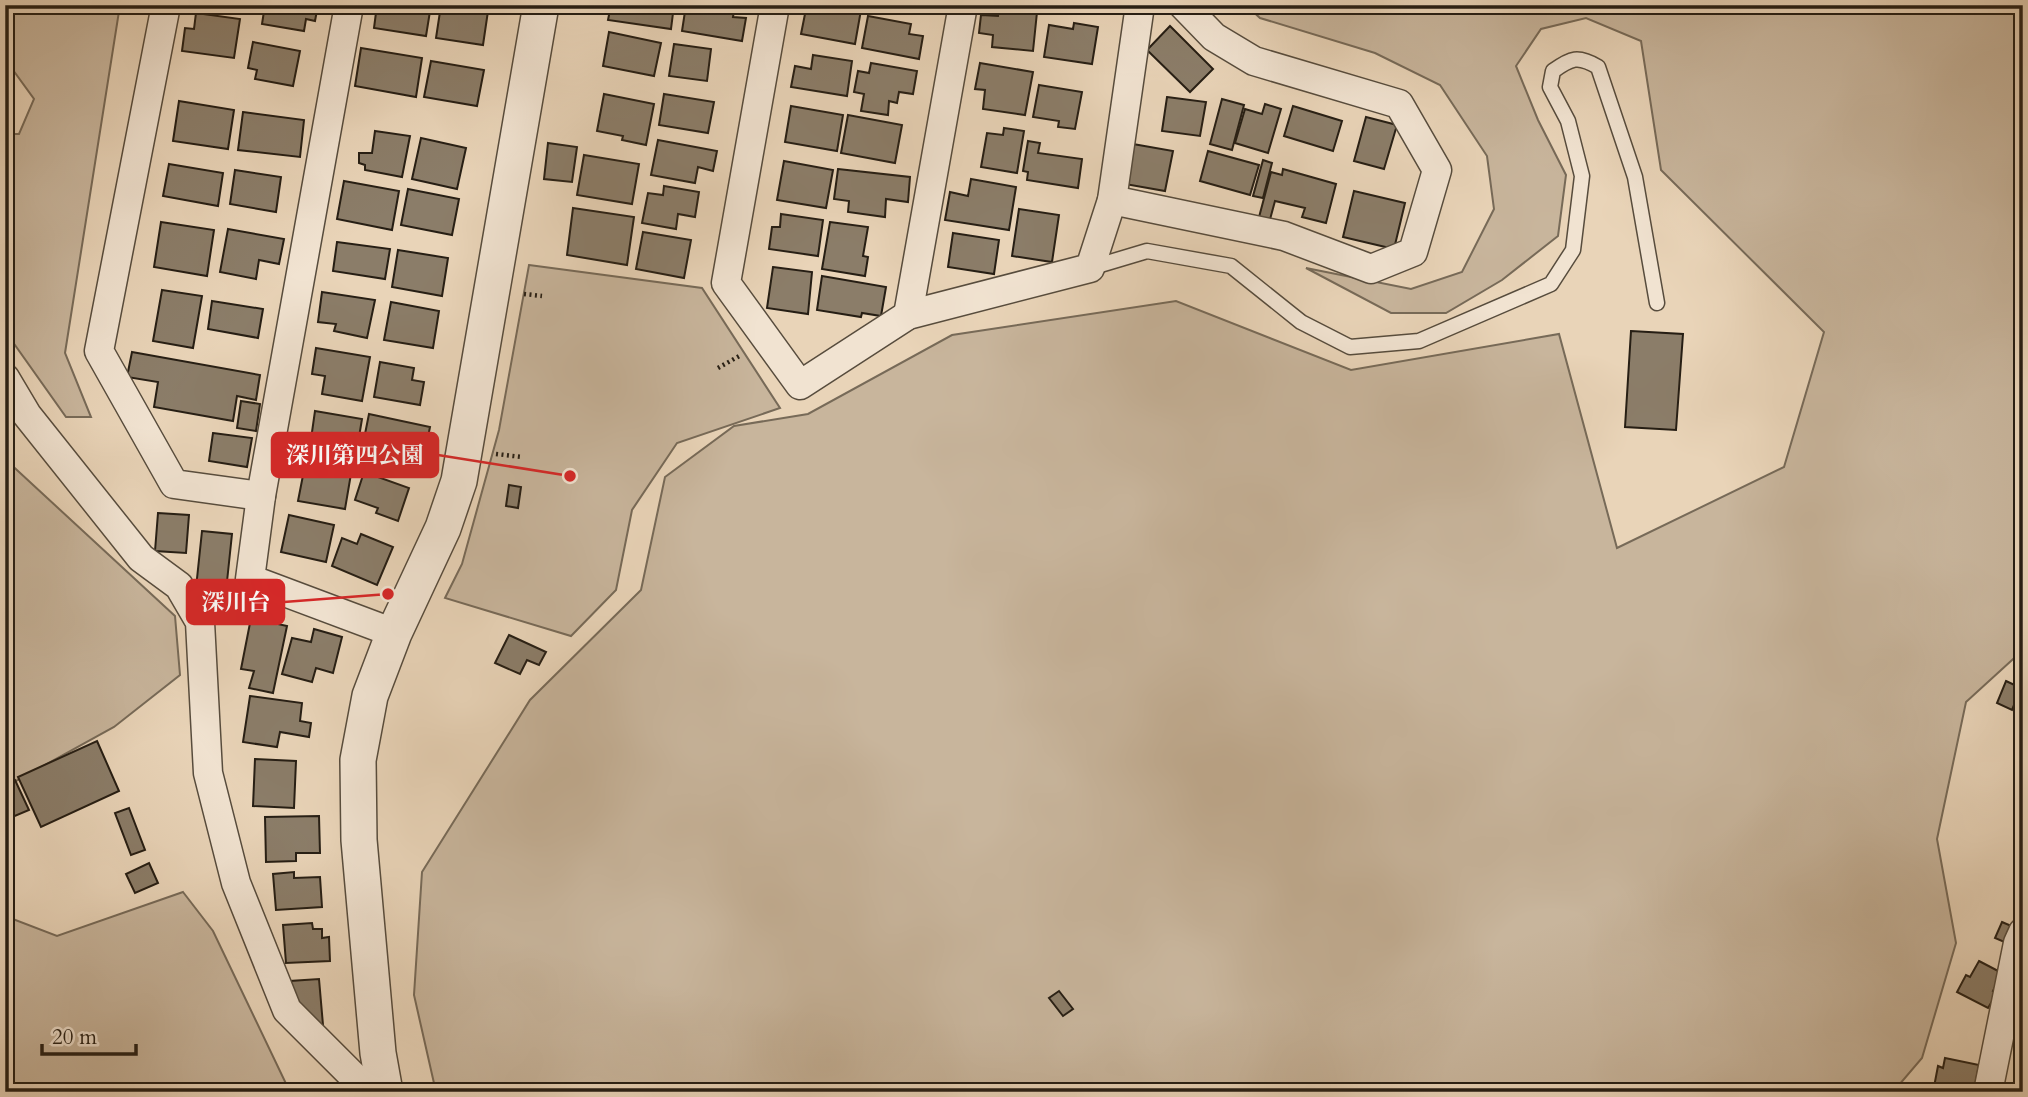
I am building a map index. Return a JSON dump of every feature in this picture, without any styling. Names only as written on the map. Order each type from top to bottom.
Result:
[{"type":"street","points":[[166,5],[99,351],[174,484],[261,496]]},
{"type":"street","points":[[349,5],[261,496],[250,579],[394,633]]},
{"type":"street","points":[[385,1092],[378,1053],[359,839],[358,760],[370,696],[394,633],[443,528],[459,481],[541,5]]},
{"type":"street","points":[[775,5],[726,283],[800,385],[908,315],[1090,268],[1111,200],[1140,5]]},
{"type":"street","points":[[908,315],[963,5]]},
{"type":"street","points":[[1111,200],[1284,236],[1371,269],[1413,252],[1437,170],[1399,104],[1254,61],[1214,37],[1183,5]]},
{"type":"street","points":[[5,378],[27,415],[141,558],[179,586],[200,622],[208,773],[236,883],[287,1010],[369,1092]]},
{"type":"street","points":[[1988,1092],[2018,943],[2023,932]]},
{"type":"lane","points":[[1090,268],[1147,251],[1231,266],[1301,322],[1350,347],[1419,341],[1551,284],[1573,250],[1582,176],[1568,121],[1550,87],[1553,71],[1569,60],[1585,59],[1598,67],[1634,177],[1657,303]]},
{"type":"shaded area","points":[[5,5],[120,5],[65,353],[91,417],[66,417],[10,338],[5,325],[5,134],[19,134],[34,99],[5,59]]},
{"type":"shaded area","points":[[1246,5],[2023,5],[2023,650],[1966,702],[1937,839],[1956,943],[1922,1058],[1893,1092],[436,1092],[414,995],[422,872],[530,700],[641,590],[665,477],[734,426],[808,414],[952,335],[1176,301],[1351,370],[1559,334],[1617,548],[1784,467],[1824,332],[1661,170],[1641,41],[1586,18],[1541,29],[1516,66],[1538,120],[1566,175],[1558,236],[1502,280],[1446,313],[1391,313],[1306,268],[1411,289],[1462,272],[1494,209],[1487,156],[1440,85],[1375,53],[1260,18]]},
{"type":"shaded area","points":[[529,265],[702,288],[780,408],[677,443],[632,510],[616,590],[571,636],[445,598],[462,564],[499,430]]},
{"type":"shaded area","points":[[5,459],[175,616],[180,675],[114,727],[5,787]]},
{"type":"shaded area","points":[[183,892],[213,931],[290,1092],[5,1092],[5,916],[57,936]]},
{"type":"building","points":[[265,5],[318,5],[315,21],[306,19],[304,31],[262,24]]},
{"type":"building","points":[[377,5],[431,5],[426,36],[374,28]]},
{"type":"building","points":[[441,5],[488,11],[483,45],[436,38]]},
{"type":"building","points":[[611,5],[674,5],[671,29],[608,20]]},
{"type":"building","points":[[686,5],[735,5],[733,17],[746,18],[742,41],[682,31]]},
{"type":"building","points":[[816,5],[861,10],[855,44],[801,34],[806,9],[815,11]]},
{"type":"building","points":[[999,7],[1037,12],[1033,51],[992,47],[993,35],[979,33],[981,15],[998,16]]},
{"type":"building","points":[[196,13],[240,19],[234,58],[182,51],[185,28],[194,29]]},
{"type":"building","points":[[868,16],[911,24],[909,34],[923,36],[919,59],[862,48]]},
{"type":"building","points":[[1074,23],[1098,27],[1092,64],[1044,57],[1049,25],[1073,29]]},
{"type":"building","points":[[1170,26],[1213,69],[1190,92],[1147,50]]},
{"type":"building","points":[[609,32],[661,43],[654,76],[603,66]]},
{"type":"building","points":[[253,42],[300,51],[293,86],[255,79],[257,70],[248,68]]},
{"type":"building","points":[[674,44],[711,49],[707,81],[669,76]]},
{"type":"building","points":[[361,48],[422,58],[416,97],[355,86]]},
{"type":"building","points":[[813,55],[852,61],[847,96],[791,87],[795,66],[811,69]]},
{"type":"building","points":[[431,61],[484,70],[477,106],[424,97]]},
{"type":"building","points":[[871,63],[917,71],[913,94],[899,92],[897,103],[889,101],[888,115],[861,111],[864,94],[854,92],[858,71],[869,73]]},
{"type":"building","points":[[980,63],[1033,72],[1025,115],[983,109],[985,90],[975,89]]},
{"type":"building","points":[[1039,85],[1082,92],[1075,129],[1058,127],[1059,121],[1033,117]]},
{"type":"building","points":[[604,94],[654,104],[646,145],[622,140],[623,136],[597,131]]},
{"type":"building","points":[[664,94],[714,102],[708,133],[659,125]]},
{"type":"building","points":[[1167,97],[1206,102],[1200,136],[1162,131]]},
{"type":"building","points":[[1222,99],[1244,105],[1232,150],[1210,144]]},
{"type":"building","points":[[179,101],[234,110],[228,149],[173,141]]},
{"type":"building","points":[[1265,104],[1281,109],[1268,153],[1235,143],[1245,109],[1262,114]]},
{"type":"building","points":[[791,106],[843,115],[837,151],[785,142]]},
{"type":"building","points":[[1293,106],[1342,121],[1333,151],[1284,136]]},
{"type":"building","points":[[243,112],[304,120],[300,157],[238,150]]},
{"type":"building","points":[[848,115],[902,125],[895,163],[841,153]]},
{"type":"building","points":[[1366,117],[1397,125],[1384,169],[1354,161]]},
{"type":"building","points":[[1004,128],[1024,131],[1017,173],[981,167],[987,133],[1003,135]]},
{"type":"building","points":[[375,131],[410,136],[402,177],[365,170],[365,165],[359,163],[359,153],[372,153]]},
{"type":"building","points":[[421,138],[466,148],[457,189],[412,179]]},
{"type":"building","points":[[658,140],[717,151],[713,171],[698,167],[695,183],[651,175]]},
{"type":"building","points":[[1028,141],[1040,143],[1038,153],[1082,159],[1078,188],[1027,180],[1028,172],[1023,171]]},
{"type":"building","points":[[548,143],[577,147],[572,182],[544,179]]},
{"type":"building","points":[[1133,144],[1173,151],[1165,191],[1125,184]]},
{"type":"building","points":[[1208,151],[1259,165],[1250,195],[1200,181]]},
{"type":"building","points":[[584,155],[639,164],[632,204],[577,195]]},
{"type":"building","points":[[1263,160],[1272,163],[1263,198],[1253,196]]},
{"type":"building","points":[[784,161],[833,170],[826,208],[777,200]]},
{"type":"building","points":[[169,164],[223,173],[218,206],[163,196]]},
{"type":"building","points":[[838,169],[910,177],[908,202],[886,199],[885,217],[848,212],[849,201],[834,199]]},
{"type":"building","points":[[1283,169],[1336,184],[1326,223],[1302,217],[1305,208],[1275,201],[1269,223],[1258,221],[1271,172],[1282,175]]},
{"type":"building","points":[[235,170],[281,177],[276,212],[230,204]]},
{"type":"building","points":[[971,179],[1016,187],[1009,230],[945,220],[950,192],[968,196]]},
{"type":"building","points":[[344,181],[399,191],[392,230],[337,219]]},
{"type":"building","points":[[664,186],[699,192],[695,217],[678,214],[676,229],[642,223],[648,193],[663,195]]},
{"type":"building","points":[[408,189],[459,199],[452,235],[401,225]]},
{"type":"building","points":[[1354,191],[1405,203],[1394,249],[1343,237]]},
{"type":"building","points":[[573,208],[634,217],[627,265],[567,255]]},
{"type":"building","points":[[1019,209],[1059,215],[1052,262],[1012,256]]},
{"type":"building","points":[[781,214],[823,220],[818,256],[769,249],[772,227],[780,227]]},
{"type":"building","points":[[161,222],[214,230],[207,276],[154,267]]},
{"type":"building","points":[[830,222],[868,227],[863,256],[868,257],[865,276],[822,269]]},
{"type":"building","points":[[228,229],[284,239],[279,264],[259,260],[256,279],[220,272]]},
{"type":"building","points":[[643,232],[691,240],[684,278],[636,269]]},
{"type":"building","points":[[953,233],[999,240],[994,274],[948,267]]},
{"type":"building","points":[[337,242],[390,249],[385,279],[333,271]]},
{"type":"building","points":[[398,250],[448,258],[442,296],[392,287]]},
{"type":"building","points":[[773,267],[812,272],[808,314],[767,308]]},
{"type":"building","points":[[822,276],[886,287],[881,316],[862,313],[861,317],[817,310]]},
{"type":"building","points":[[162,290],[202,296],[193,348],[153,341]]},
{"type":"building","points":[[322,292],[375,300],[367,338],[334,331],[336,324],[318,322]]},
{"type":"building","points":[[212,301],[263,309],[258,338],[208,329]]},
{"type":"building","points":[[391,302],[439,311],[433,348],[384,340]]},
{"type":"building","points":[[1631,331],[1683,334],[1676,430],[1625,427]]},
{"type":"building","points":[[316,348],[370,357],[362,401],[322,394],[325,376],[312,374]]},
{"type":"building","points":[[132,352],[260,375],[256,400],[237,396],[233,421],[154,407],[158,382],[127,377]]},
{"type":"building","points":[[380,362],[414,368],[412,380],[424,382],[420,405],[374,397]]},
{"type":"building","points":[[241,401],[260,404],[256,431],[237,428]]},
{"type":"building","points":[[315,411],[362,419],[356,455],[321,450],[322,440],[311,439]]},
{"type":"building","points":[[369,414],[430,427],[422,466],[361,454]]},
{"type":"building","points":[[213,433],[252,438],[247,467],[209,461]]},
{"type":"building","points":[[306,460],[352,468],[345,509],[298,501]]},
{"type":"building","points":[[364,472],[409,488],[398,521],[376,513],[378,508],[355,500]]},
{"type":"building","points":[[509,485],[521,487],[518,508],[506,506]]},
{"type":"building","points":[[158,513],[189,515],[186,553],[155,551]]},
{"type":"building","points":[[289,515],[334,525],[326,562],[281,552]]},
{"type":"building","points":[[202,531],[232,534],[226,591],[196,588]]},
{"type":"building","points":[[361,534],[393,547],[377,585],[332,566],[342,538],[357,544]]},
{"type":"building","points":[[251,618],[287,626],[273,693],[249,688],[254,671],[241,669]]},
{"type":"building","points":[[314,629],[342,637],[333,673],[316,668],[312,682],[282,674],[292,638],[311,642]]},
{"type":"building","points":[[509,635],[546,652],[539,665],[527,660],[520,674],[495,663]]},
{"type":"building","points":[[2006,681],[2021,688],[2012,710],[1997,703]]},
{"type":"building","points":[[250,696],[302,703],[300,721],[311,723],[309,737],[280,732],[277,747],[243,742]]},
{"type":"building","points":[[97,741],[119,791],[41,827],[18,777]]},
{"type":"building","points":[[255,759],[296,761],[294,808],[253,806]]},
{"type":"building","points":[[2023,773],[2023,804],[2015,802]]},
{"type":"building","points":[[15,780],[29,810],[10,818],[5,807],[5,785]]},
{"type":"building","points":[[129,808],[145,850],[131,855],[115,813]]},
{"type":"building","points":[[319,816],[320,853],[296,853],[296,861],[266,862],[265,817]]},
{"type":"building","points":[[149,863],[158,883],[135,893],[126,874]]},
{"type":"building","points":[[294,872],[294,878],[320,877],[322,907],[276,910],[273,874]]},
{"type":"building","points":[[2002,922],[2016,928],[2009,944],[1995,938]]},
{"type":"building","points":[[312,923],[313,929],[322,929],[322,938],[329,937],[330,961],[286,963],[283,925]]},
{"type":"building","points":[[1979,961],[2002,973],[1993,991],[1997,993],[1988,1008],[1957,992],[1966,975],[1970,977]]},
{"type":"building","points":[[319,979],[325,1048],[295,1034],[290,981]]},
{"type":"building","points":[[1059,991],[1073,1009],[1063,1016],[1049,998]]},
{"type":"building","points":[[1945,1058],[1979,1065],[1974,1092],[1939,1092],[1940,1088],[1934,1087],[1938,1066],[1943,1068]]},
{"type":"place","name":"深川第四公園","points":[[570,476]]},
{"type":"place","name":"深川台","points":[[388,594]]}]
